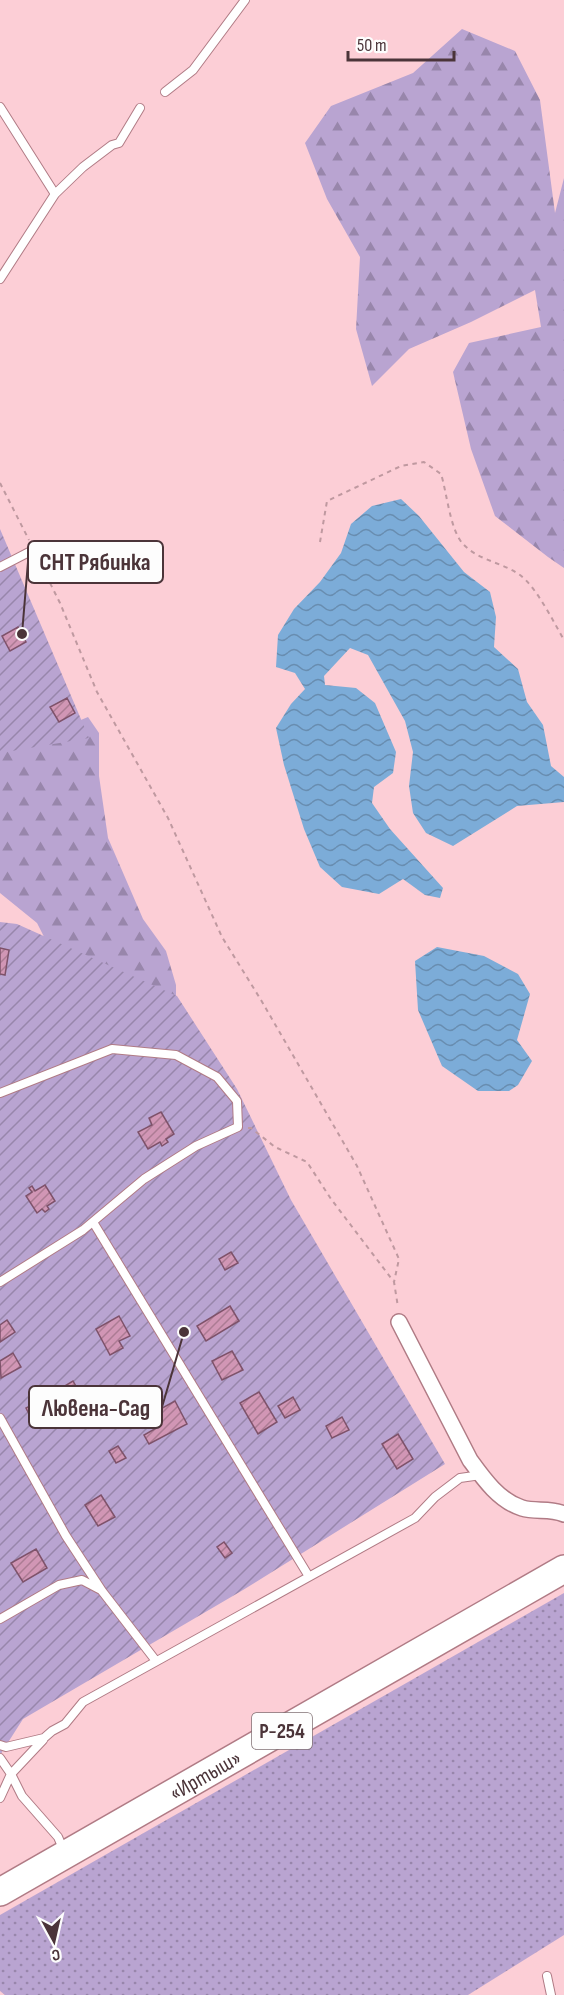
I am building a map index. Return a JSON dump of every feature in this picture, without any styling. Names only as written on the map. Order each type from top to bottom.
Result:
[{"type":"highway","name":"«Иртыш»","points":[[0,1892],[564,1569]]},
{"type":"street","points":[[399,1322],[470,1460],[481,1475],[500,1496],[521,1508],[564,1514]]},
{"type":"lane","points":[[165,92],[193,70],[246,0]]},
{"type":"lane","points":[[0,107],[56,194]]},
{"type":"lane","points":[[0,279],[56,194],[83,167],[112,145],[119,143],[140,108]]},
{"type":"lane","points":[[0,567],[33,550]]},
{"type":"lane","points":[[0,1093],[112,1049],[176,1055],[217,1077],[237,1101],[238,1126],[196,1146],[144,1179],[83,1230],[0,1282]]},
{"type":"lane","points":[[93,1222],[308,1575]]},
{"type":"lane","points":[[0,1418],[66,1536],[102,1591],[156,1661]]},
{"type":"lane","points":[[0,1798],[11,1774],[44,1738],[64,1724],[83,1702],[308,1575],[415,1518],[435,1497],[460,1478],[481,1475]]},
{"type":"lane","points":[[0,1619],[59,1585],[82,1580],[102,1591]]},
{"type":"lane","points":[[0,1745],[6,1748],[44,1738]]},
{"type":"lane","points":[[0,1758],[22,1796],[58,1836],[66,1854]]},
{"type":"lane","points":[[547,1976],[551,1995]]},
{"type":"path","points":[[320,542],[327,501],[401,466],[424,462],[441,474],[452,524],[462,543],[479,556],[520,575],[543,602],[564,640]]},
{"type":"path","points":[[0,483],[60,603],[97,692],[168,818],[222,937],[357,1166],[399,1259],[394,1282],[399,1322]]},
{"type":"path","points":[[238,1126],[252,1128],[275,1147],[308,1162],[331,1199],[394,1282]]},
{"type":"green space","points":[[462,29],[515,51],[540,100],[555,213],[564,178],[564,568],[495,516],[471,449],[453,372],[469,343],[541,327],[535,290],[471,322],[409,349],[372,386],[356,329],[360,257],[327,199],[305,143],[331,106],[413,73]]},
{"type":"green space","points":[[0,529],[89,738],[0,753]]},
{"type":"green space","points":[[88,717],[99,733],[99,776],[108,838],[143,919],[166,951],[176,985],[176,1013],[73,994],[37,923],[0,893],[0,741],[64,727]]},
{"type":"green space","points":[[0,922],[17,924],[177,996],[237,1089],[291,1200],[445,1464],[243,1590],[23,1719],[0,1755]]},
{"type":"green space","points":[[564,1593],[564,1935],[468,1995],[5,1995],[0,1991],[0,1915]]},
{"type":"water","points":[[401,499],[419,516],[464,572],[490,592],[496,617],[494,647],[518,669],[527,702],[543,725],[551,766],[564,777],[564,802],[517,806],[453,846],[426,833],[413,813],[409,786],[413,752],[405,721],[368,655],[350,648],[324,676],[325,685],[356,688],[375,703],[396,752],[393,773],[374,787],[372,803],[390,829],[443,888],[440,898],[425,895],[403,879],[379,894],[342,887],[320,867],[304,829],[284,765],[276,728],[291,704],[305,689],[295,673],[276,667],[278,635],[294,609],[320,582],[341,553],[351,524],[372,506]]},
{"type":"water","points":[[437,947],[484,956],[518,974],[530,994],[517,1040],[532,1061],[518,1085],[509,1091],[478,1091],[442,1066],[418,1010],[415,961]]},
{"type":"building","points":[[18,627],[26,642],[10,651],[2,636]]},
{"type":"building","points":[[67,698],[75,713],[59,722],[50,707]]},
{"type":"building","points":[[0,948],[9,950],[5,975],[0,974]]},
{"type":"building","points":[[161,1112],[174,1134],[166,1139],[168,1142],[162,1146],[160,1142],[148,1149],[138,1132],[152,1125],[149,1118]]},
{"type":"building","points":[[45,1185],[55,1201],[47,1206],[49,1209],[45,1212],[42,1209],[37,1213],[26,1196],[32,1192],[29,1188],[32,1186],[35,1191]]},
{"type":"building","points":[[231,1252],[238,1263],[225,1270],[219,1259]]},
{"type":"building","points":[[230,1306],[239,1321],[206,1341],[197,1326]]},
{"type":"building","points":[[119,1316],[130,1336],[119,1341],[123,1348],[110,1355],[96,1329]]},
{"type":"building","points":[[7,1320],[15,1332],[0,1342],[0,1325]]},
{"type":"building","points":[[232,1351],[243,1370],[222,1380],[212,1361]]},
{"type":"building","points":[[13,1353],[21,1367],[1,1378],[0,1361]]},
{"type":"building","points":[[73,1381],[77,1388],[67,1394],[63,1387]]},
{"type":"building","points":[[259,1392],[277,1422],[258,1434],[240,1403]]},
{"type":"building","points":[[293,1397],[300,1410],[285,1418],[278,1406]]},
{"type":"building","points":[[175,1401],[187,1424],[149,1444],[144,1435],[160,1426],[153,1413]]},
{"type":"building","points":[[37,1402],[41,1410],[30,1416],[26,1408]]},
{"type":"building","points":[[342,1417],[349,1430],[332,1438],[326,1426]]},
{"type":"building","points":[[398,1434],[413,1459],[397,1469],[382,1444]]},
{"type":"building","points":[[118,1446],[126,1458],[116,1463],[109,1451]]},
{"type":"building","points":[[101,1495],[115,1517],[98,1526],[85,1505]]},
{"type":"building","points":[[224,1542],[232,1553],[225,1558],[217,1547]]},
{"type":"building","points":[[36,1549],[47,1568],[23,1582],[11,1563]]},
{"type":"place","name":"СНТ Рябинка","points":[[22,634]]},
{"type":"place","name":"Лювена-Сад","points":[[184,1332]]}]
